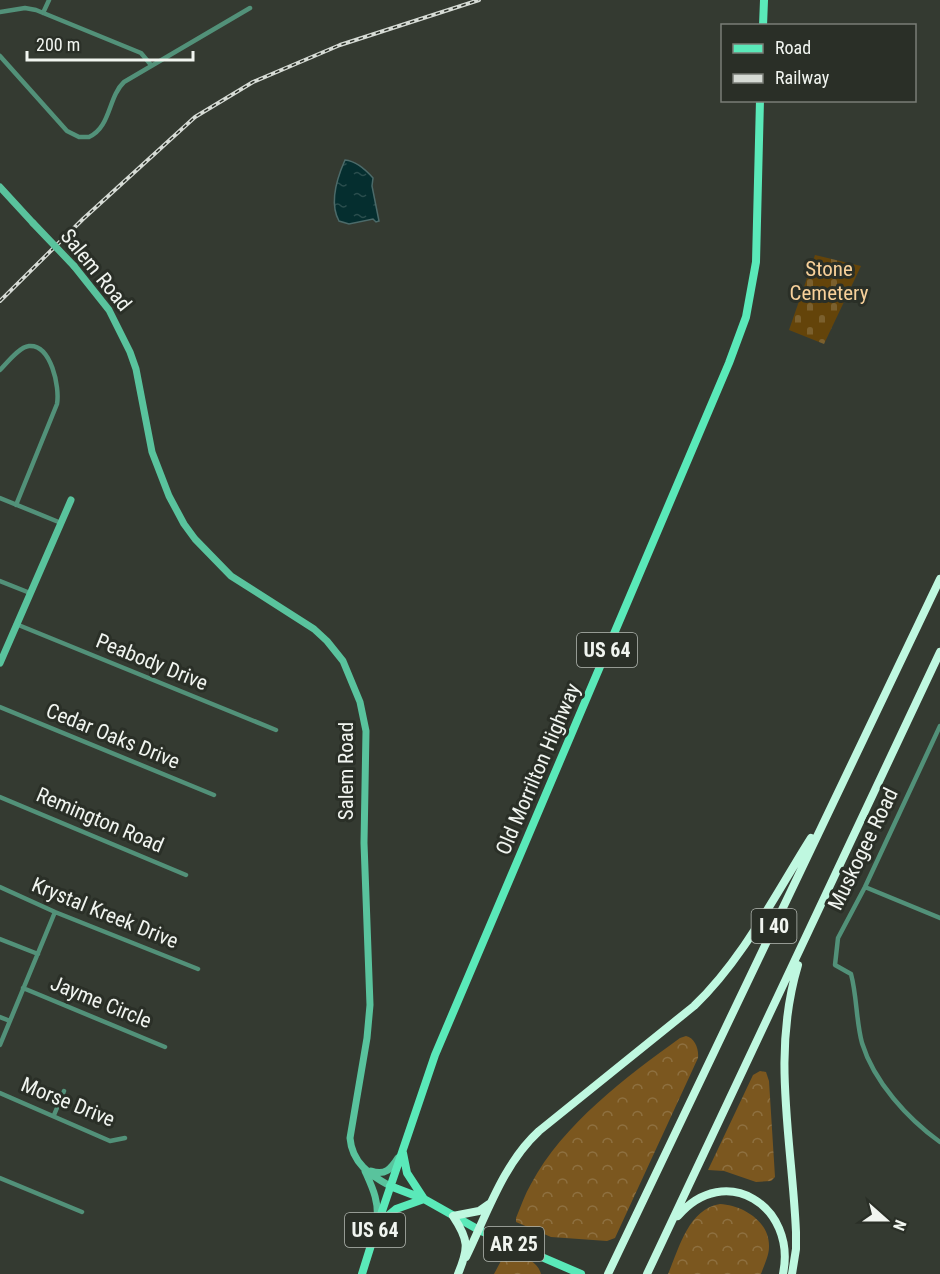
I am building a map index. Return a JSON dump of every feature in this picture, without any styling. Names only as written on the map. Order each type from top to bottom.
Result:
[{"type":"highway","name":"I 40","points":[[608,1274],[940,579]]},
{"type":"highway","name":"I 40","points":[[647,1274],[940,652]]},
{"type":"highway","points":[[458,1274],[518,1153],[533,1136],[694,1006],[717,982],[743,947],[830,807]]},
{"type":"highway","points":[[792,1274],[796,1232],[786,1110],[784,1041],[790,995],[808,934]]},
{"type":"highway","points":[[466,1257],[465,1235],[453,1216],[483,1210],[498,1191]]},
{"type":"highway","points":[[669,1228],[686,1207],[702,1197],[723,1192],[746,1196],[767,1208],[780,1227],[786,1253],[783,1274]]},
{"type":"main road","points":[[763,24],[764,0]]},
{"type":"main road","name":"Old Morrilton Highway","points":[[362,1274],[435,1055],[720,384],[746,317],[756,262],[760,102]]},
{"type":"main road","name":"Salem Road","points":[[0,187],[74,266],[109,310],[126,342],[136,369],[152,452],[169,496],[184,524],[195,539],[231,576],[314,629],[327,641],[343,661],[360,702],[366,731],[364,843],[370,1005],[368,1038],[350,1137],[350,1148],[355,1159],[364,1169],[390,1186],[424,1199],[479,1230],[578,1273]]},
{"type":"main road","points":[[0,663],[72,500]]},
{"type":"main road","points":[[364,1169],[379,1173],[388,1171],[403,1151]]},
{"type":"main road","points":[[377,1226],[396,1209],[424,1199],[407,1173],[403,1151]]},
{"type":"main road","points":[[364,1169],[377,1201],[377,1226]]},
{"type":"street","points":[[43,13],[49,0]]},
{"type":"street","points":[[0,12],[25,8],[43,13],[141,53],[151,65]]},
{"type":"street","points":[[0,56],[67,131],[79,137],[89,137],[99,131],[120,86],[151,65],[250,8]]},
{"type":"street","points":[[0,370],[24,348],[31,346],[38,348],[54,369],[58,387],[58,398],[16,505]]},
{"type":"street","points":[[0,498],[61,523]]},
{"type":"street","points":[[0,581],[30,593]]},
{"type":"street","name":"Peabody Drive","points":[[16,624],[276,730]]},
{"type":"street","name":"Cedar Oaks Drive","points":[[0,707],[214,795]]},
{"type":"street","name":"Muskogee Road","points":[[940,726],[838,938],[835,965],[851,974],[862,1043],[874,1068],[891,1094],[924,1131],[940,1142]]},
{"type":"street","name":"Remington Road","points":[[0,797],[186,875]]},
{"type":"street","name":"Krystal Kreek Drive","points":[[0,887],[55,912],[198,969]]},
{"type":"street","points":[[864,887],[940,918]]},
{"type":"street","points":[[0,1045],[55,912]]},
{"type":"street","points":[[0,939],[38,954]]},
{"type":"street","name":"Jayme Circle","points":[[23,988],[165,1047]]},
{"type":"street","points":[[0,1017],[10,1021]]},
{"type":"street","points":[[54,1115],[64,1091]]},
{"type":"street","name":"Morse Drive","points":[[0,1093],[110,1141],[125,1138]]},
{"type":"street","points":[[0,1178],[82,1212]]},
{"type":"green space","name":"Stone Cemetery","points":[[815,255],[861,266],[824,344],[789,330]]},
{"type":"green space","points":[[686,1036],[696,1044],[698,1058],[615,1238],[607,1241],[551,1237],[516,1222],[527,1192],[544,1162],[560,1141],[597,1103],[638,1069]]},
{"type":"green space","points":[[760,1071],[766,1072],[769,1081],[775,1177],[771,1181],[756,1182],[724,1171],[708,1170],[753,1075]]},
{"type":"green space","points":[[720,1204],[745,1211],[760,1222],[765,1229],[769,1250],[761,1274],[668,1274],[692,1222],[709,1207]]},
{"type":"green space","points":[[514,1255],[531,1261],[541,1274],[494,1274],[502,1259]]},
{"type":"water","points":[[345,160],[360,166],[373,178],[372,186],[379,221],[376,222],[373,219],[349,224],[339,221],[334,199]]},
{"type":"railway","points":[[0,301],[83,219],[195,117],[253,82],[340,45],[479,0]]}]
